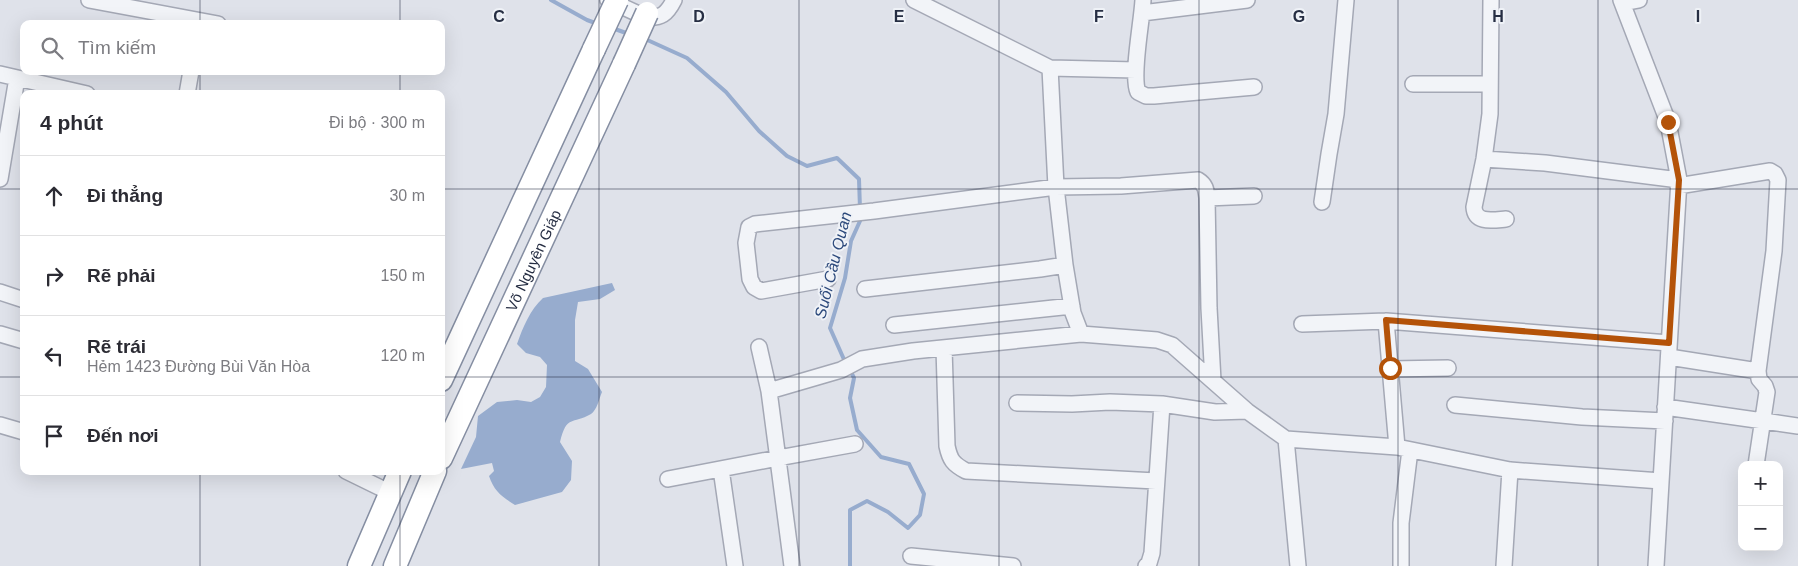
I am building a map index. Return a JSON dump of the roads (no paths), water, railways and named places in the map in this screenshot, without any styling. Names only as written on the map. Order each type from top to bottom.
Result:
[{"type":"highway","points":[[445,371],[617,0]]},
{"type":"highway","name":"Võ Nguyên Giáp","points":[[445,449],[650,6]]},
{"type":"highway","points":[[359,566],[398,475]]},
{"type":"highway","points":[[395,566],[434,475]]},
{"type":"street","points":[[89,0],[189,20]]},
{"type":"street","points":[[608,0],[651,18],[662,16],[674,0]]},
{"type":"street","points":[[914,0],[1050,68],[1136,70]]},
{"type":"street","points":[[1247,0],[1142,6],[1135,86],[1138,92],[1146,96],[1254,86]]},
{"type":"street","points":[[1322,202],[1328,154],[1336,114],[1346,0]]},
{"type":"street","points":[[1490,0],[1490,114],[1484,159],[1474,207],[1478,218],[1484,220],[1506,220]]},
{"type":"street","points":[[1639,0],[1622,1],[1668,122],[1678,183],[1656,566]]},
{"type":"street","points":[[1050,68],[1056,187],[1073,313],[1081,334]]},
{"type":"street","points":[[0,74],[70,90]]},
{"type":"street","points":[[188,90],[190,75]]},
{"type":"street","points":[[0,179],[17,78]]},
{"type":"street","points":[[1413,84],[1490,84]]},
{"type":"street","points":[[1484,159],[1545,163],[1678,183],[1770,171],[1775,174],[1778,180],[1774,251],[1758,371],[1759,379],[1766,386],[1767,392],[1757,461]]},
{"type":"street","points":[[828,279],[761,291],[754,287],[750,279],[746,243],[749,228],[755,224],[874,211],[1056,187],[1122,186],[1198,180],[1206,188],[1207,198],[1209,308],[1214,381]]},
{"type":"street","points":[[1207,198],[1254,196]]},
{"type":"street","points":[[865,290],[1040,269],[1065,264]]},
{"type":"street","points":[[0,292],[20,299]]},
{"type":"street","points":[[894,324],[1072,306]]},
{"type":"street","points":[[1302,324],[1386,320],[1669,350],[1758,371]]},
{"type":"street","points":[[1386,320],[1390,368],[1404,449],[1401,566]]},
{"type":"street","points":[[0,334],[20,340]]},
{"type":"street","points":[[769,391],[841,370],[862,359],[944,348],[1081,334],[1157,340],[1172,345],[1247,411],[1286,439],[1404,449],[1510,470],[1661,481]]},
{"type":"street","points":[[759,347],[769,391],[792,566]]},
{"type":"street","points":[[944,348],[947,446],[950,459],[958,466],[966,471],[1156,481]]},
{"type":"street","points":[[1390,368],[1448,368]]},
{"type":"street","points":[[1017,403],[1072,404],[1110,402],[1162,404],[1215,412],[1247,411]]},
{"type":"street","points":[[1146,566],[1152,553],[1162,404]]},
{"type":"street","points":[[1455,405],[1582,416],[1665,414],[1763,421],[1798,426]]},
{"type":"street","points":[[0,425],[20,431]]},
{"type":"street","points":[[1286,439],[1298,566]]},
{"type":"street","points":[[668,480],[855,444]]},
{"type":"street","points":[[721,469],[735,566]]},
{"type":"street","points":[[1504,566],[1510,470]]},
{"type":"street","points":[[354,475],[391,493]]},
{"type":"street","points":[[911,556],[1013,566]]},
{"type":"water","points":[[612,283],[615,290],[600,299],[578,302],[575,320],[575,361],[588,369],[602,392],[591,414],[571,422],[565,427],[560,442],[572,461],[571,480],[562,492],[515,505],[502,496],[493,486],[489,476],[494,471],[492,463],[461,469],[476,437],[478,416],[497,402],[517,400],[531,402],[540,397],[546,387],[547,365],[540,357],[526,353],[517,344],[527,319],[543,298]]},
{"type":"waterway","name":"Suối Cầu Quan","points":[[551,0],[598,24]]},
{"type":"waterway","name":"Suối Cầu Quan","points":[[612,28],[629,34]]},
{"type":"waterway","name":"Suối Cầu Quan","points":[[643,38],[687,58],[726,92],[759,131],[787,156],[807,166],[837,158],[859,179],[860,209]]},
{"type":"waterway","name":"Suối Cầu Quan","points":[[846,364],[830,328],[845,278],[851,241],[860,221],[860,216]]},
{"type":"waterway","name":"Suối Cầu Quan","points":[[850,370],[854,378],[850,398],[857,430],[881,457],[909,464],[924,494],[920,515],[908,528],[888,512],[867,501],[850,510],[850,566]]}]
